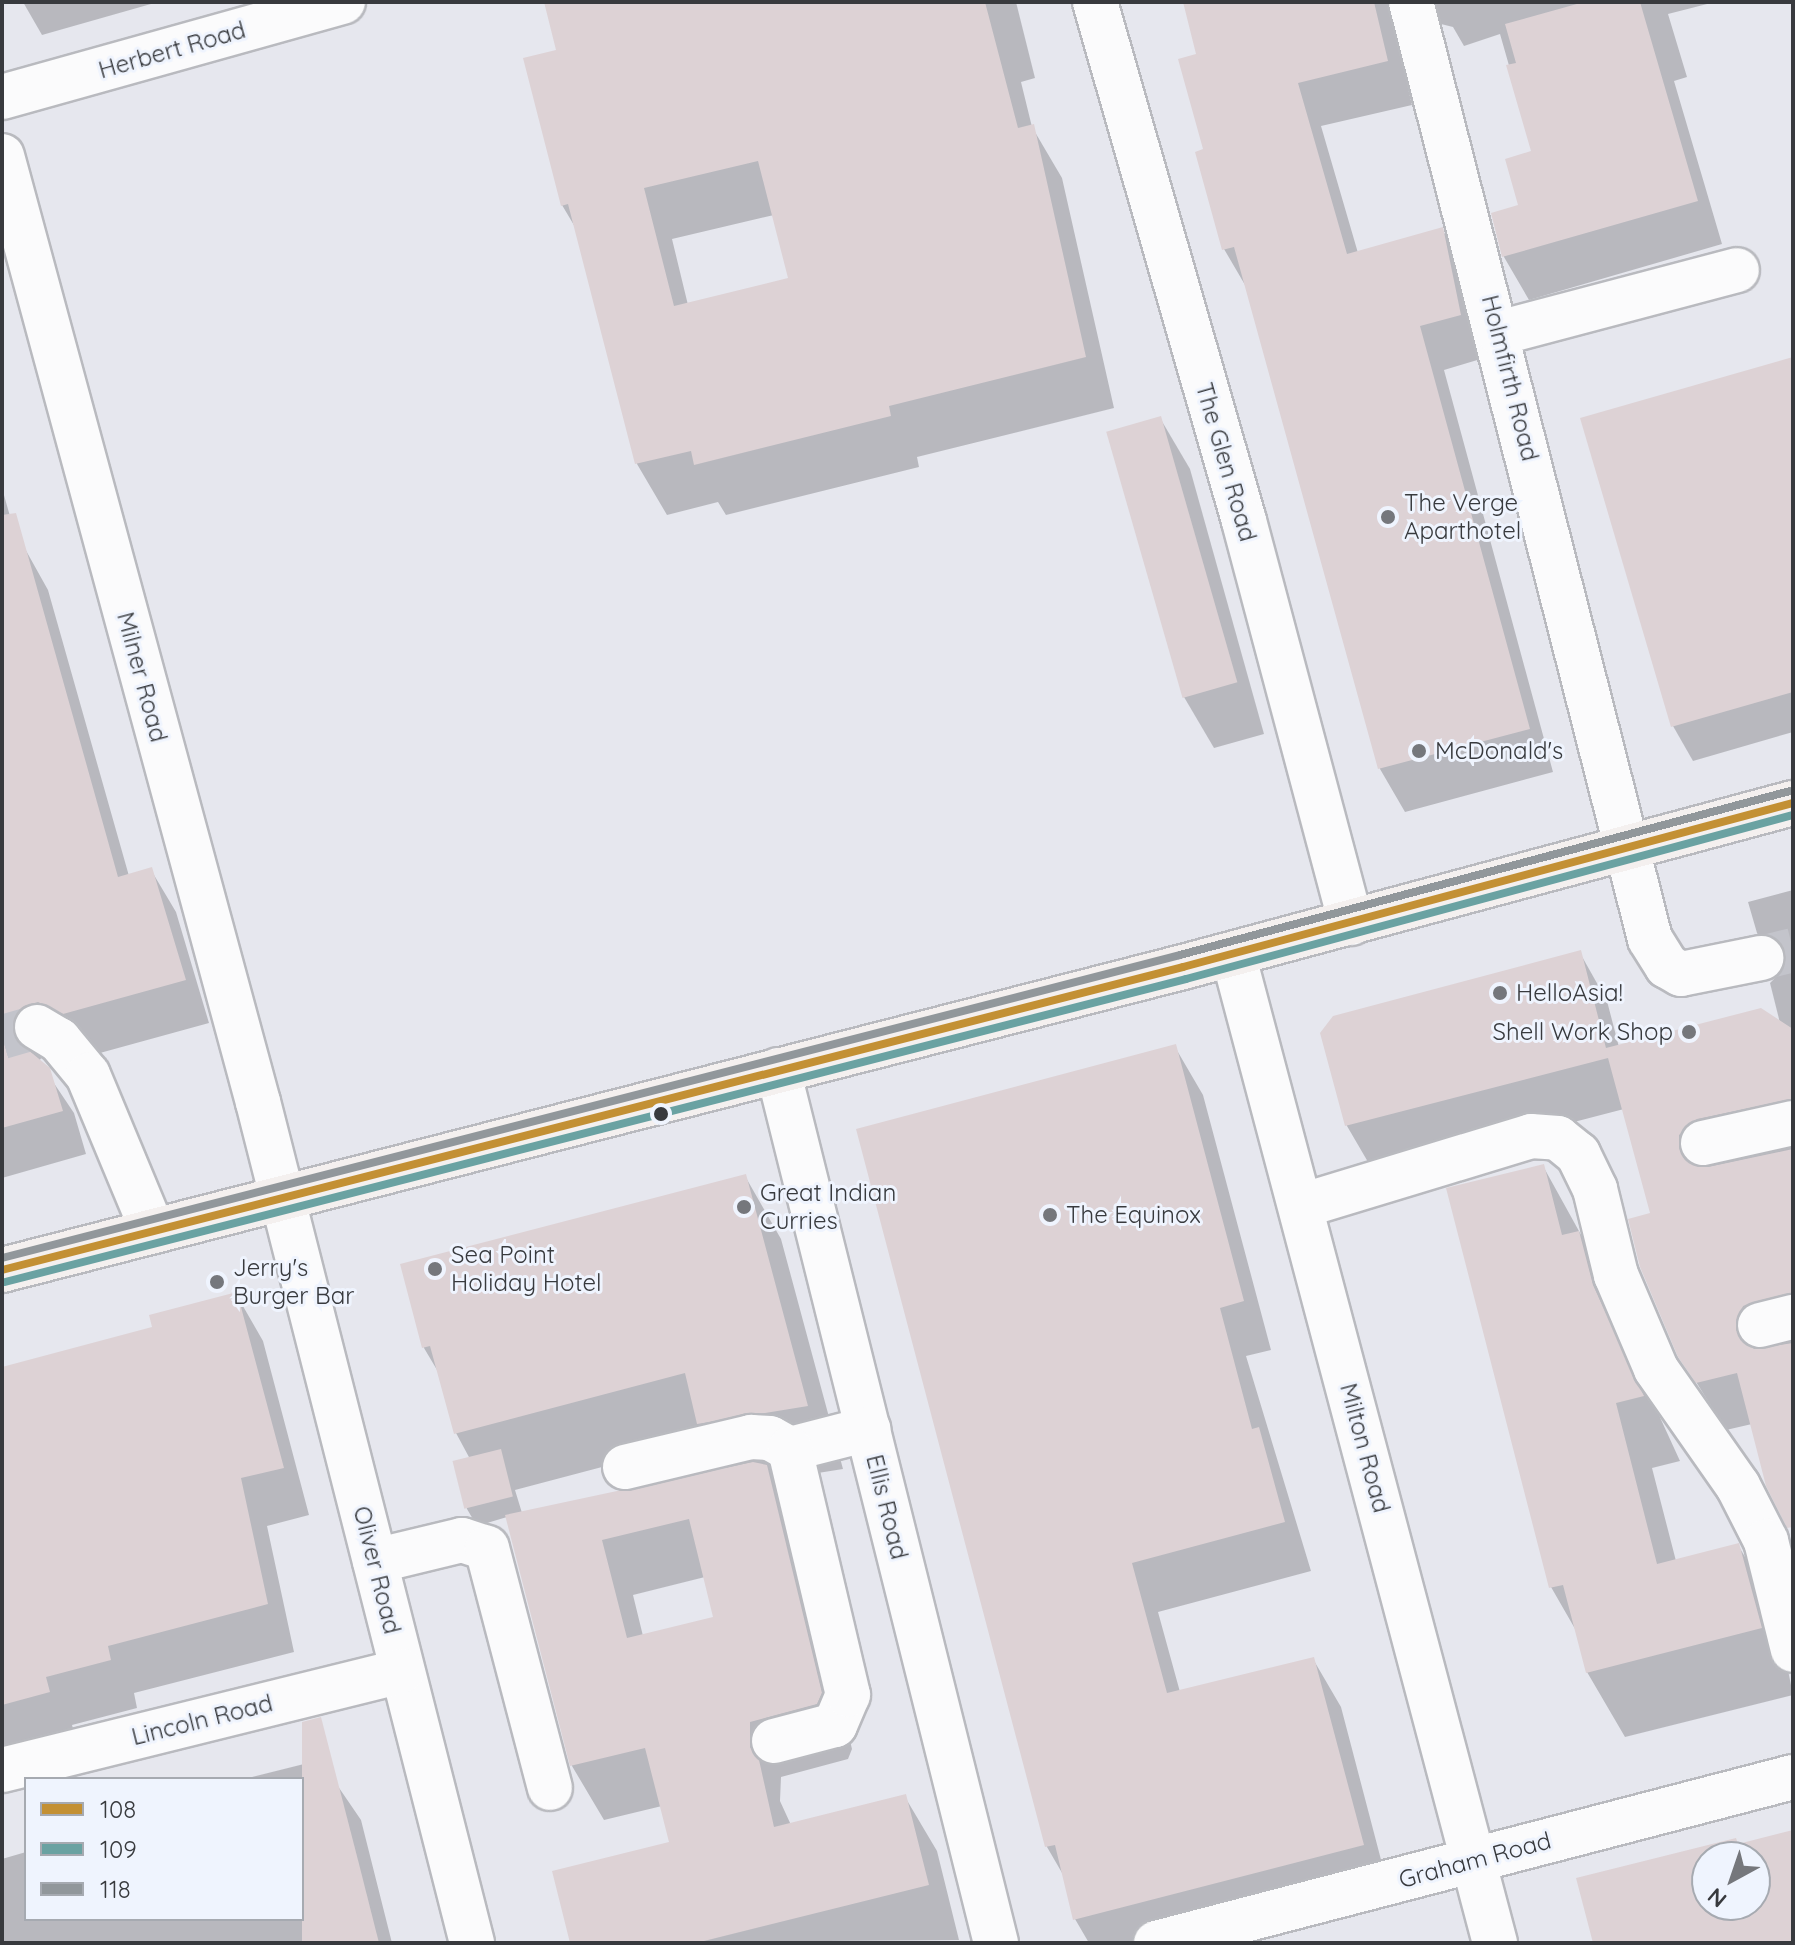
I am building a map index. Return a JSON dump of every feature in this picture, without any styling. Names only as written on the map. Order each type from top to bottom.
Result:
[{"type":"main road","points":[[2,1270],[1233,954],[1793,803]]},
{"type":"street","name":"Herbert Road","points":[[2,97],[343,2]]},
{"type":"street","name":"The Glen Road","points":[[1095,2],[1244,521],[1351,923]]},
{"type":"street","name":"Holmfirth Road","points":[[1411,2],[1631,848],[1650,939],[1667,966],[1681,974],[1704,973],[1761,958]]},
{"type":"street","name":"Milner Road","points":[[2,156],[283,1197]]},
{"type":"street","points":[[1499,333],[1737,270]]},
{"type":"street","name":"Milton Road","points":[[1233,954],[1495,1943]]},
{"type":"street","points":[[37,1027],[59,1040],[88,1075],[153,1231]]},
{"type":"street","name":"Ellis Road","points":[[778,1070],[996,1943]]},
{"type":"street","points":[[1703,1143],[1793,1123]]},
{"type":"street","points":[[1301,1206],[1531,1136],[1558,1138],[1578,1154],[1595,1189],[1616,1275],[1656,1369],[1738,1486],[1766,1541],[1793,1650]]},
{"type":"street","name":"Oliver Road","points":[[283,1197],[472,1943]]},
{"type":"street","points":[[625,1467],[751,1437],[790,1449],[868,1429]]},
{"type":"street","points":[[774,1741],[835,1725],[848,1695],[790,1449]]},
{"type":"street","points":[[375,1561],[462,1540],[487,1548],[550,1788]]},
{"type":"street","name":"Lincoln Road","points":[[2,1770],[402,1671]]},
{"type":"street","name":"Graham Road","points":[[1156,1943],[1793,1777]]},
{"type":"building","points":[[544,2],[985,2],[1018,128],[1034,124],[1086,357],[889,406],[891,416],[694,465],[691,451],[635,464],[568,204],[561,206],[523,58],[556,50]],"holes":[[[758,161],[788,278],[674,306],[644,188]]]},
{"type":"building","points":[[1183,2],[1374,2],[1388,61],[1298,83],[1347,254],[1443,227],[1461,315],[1420,326],[1530,729],[1378,769],[1234,247],[1222,250],[1195,152],[1203,149],[1178,59],[1196,54]]},
{"type":"building","points":[[1584,2],[1640,2],[1698,201],[1502,257],[1491,213],[1518,205],[1505,159],[1531,151],[1506,65],[1516,63],[1505,24]]},
{"type":"building","points":[[1793,357],[1793,692],[1671,727],[1580,418]]},
{"type":"building","points":[[1161,416],[1237,682],[1183,698],[1106,432]]},
{"type":"building","points":[[16,513],[118,877],[152,867],[186,980],[63,1014],[38,1002],[24,1006],[15,1015],[15,1039],[50,1068],[63,1111],[2,1128],[2,515]]},
{"type":"building","points":[[1581,950],[1606,1048],[1761,1008],[1793,1029],[1793,1099],[1697,1119],[1679,1135],[1679,1148],[1685,1160],[1708,1167],[1793,1149],[1793,1293],[1743,1306],[1736,1330],[1754,1349],[1793,1343],[1793,1527],[1787,1528],[1766,1486],[1737,1373],[1696,1383],[1678,1357],[1640,1267],[1628,1219],[1650,1213],[1608,1058],[1345,1126],[1320,1033],[1333,1016]]},
{"type":"building","points":[[1176,1044],[1244,1301],[1220,1308],[1252,1429],[1259,1427],[1285,1522],[1132,1563],[1167,1693],[1314,1657],[1364,1845],[1073,1920],[1055,1845],[1045,1847],[856,1129]]},
{"type":"building","points":[[1544,1164],[1562,1235],[1579,1231],[1593,1285],[1644,1396],[1616,1403],[1657,1564],[1739,1543],[1762,1628],[1586,1673],[1563,1585],[1549,1588],[1446,1188]]},
{"type":"building","points":[[746,1174],[808,1406],[697,1424],[685,1373],[454,1434],[430,1346],[422,1348],[400,1264]]},
{"type":"building","points":[[237,1292],[284,1468],[241,1478],[268,1604],[108,1646],[111,1660],[46,1677],[50,1692],[2,1705],[2,1367],[152,1327],[149,1315]]},
{"type":"building","points":[[501,1449],[513,1497],[464,1509],[452,1461]]},
{"type":"building","points":[[753,1462],[767,1465],[822,1693],[817,1704],[750,1722],[750,1747],[759,1760],[774,1827],[906,1794],[929,1885],[696,1943],[570,1943],[552,1871],[669,1842],[645,1748],[570,1766],[505,1515]],"holes":[[[689,1519],[713,1617],[627,1638],[602,1540]]]},
{"type":"building","points":[[321,1717],[379,1943],[302,1943],[302,1722]]},
{"type":"building","points":[[1793,1830],[1793,1943],[1593,1943],[1576,1878],[1691,1849],[1691,1921],[1771,1921],[1771,1841],[1750,1841]]},
{"type":"tunnel","points":[[1761,958],[1793,950]]},
{"type":"tunnel","points":[[2,1037],[37,1027]]},
{"type":"transit line","name":"118","points":[[2,1258],[1180,955],[1790,791]]},
{"type":"transit line","name":"108","points":[[2,1270],[1183,967],[1793,803]]},
{"type":"transit line","name":"109","points":[[5,1282],[1186,979],[1793,815]]},
{"type":"place","name":"The Verge Aparthotel","points":[[1388,517]]},
{"type":"place","name":"McDonald's","points":[[1419,751]]},
{"type":"place","name":"HelloAsia!","points":[[1500,993]]},
{"type":"place","name":"Shell Work Shop","points":[[1689,1032]]},
{"type":"place","name":"Great Indian Curries","points":[[744,1207]]},
{"type":"place","name":"The Equinox","points":[[1050,1215]]},
{"type":"place","name":"Sea Point Holiday Hotel","points":[[435,1269]]},
{"type":"place","name":"Jerry's Burger Bar","points":[[217,1282]]}]
